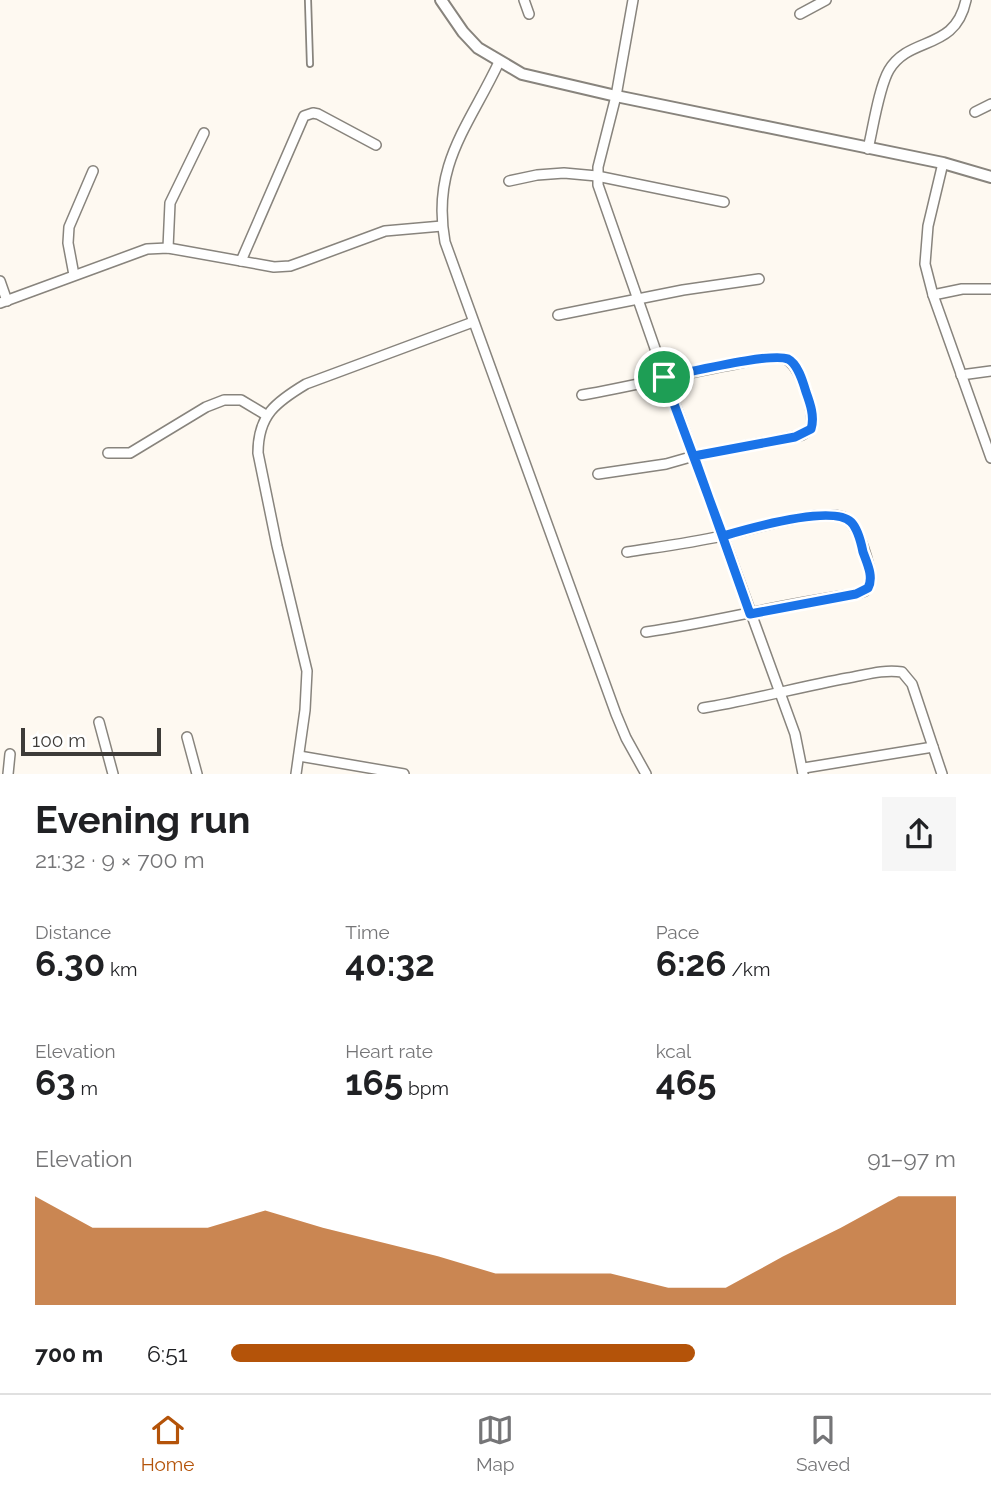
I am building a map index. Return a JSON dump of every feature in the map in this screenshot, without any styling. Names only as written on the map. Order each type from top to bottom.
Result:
[{"type":"street","points":[[441,0],[463,32],[478,48],[522,74],[553,83],[943,163],[991,177]]},
{"type":"street","points":[[524,0],[529,14]]},
{"type":"street","points":[[633,0],[616,96],[597,176],[610,223],[664,377],[780,692],[804,771],[933,747]]},
{"type":"street","points":[[800,14],[826,0]]},
{"type":"street","points":[[869,149],[889,70],[907,53],[951,30],[960,19],[966,0]]},
{"type":"street","points":[[499,62],[451,154],[446,174],[442,226],[449,257],[616,714],[646,774]]},
{"type":"street","points":[[975,112],[991,104]]},
{"type":"street","points":[[241,261],[304,116],[318,114],[376,145]]},
{"type":"street","points":[[168,248],[170,203],[204,133]]},
{"type":"street","points":[[943,163],[925,245],[925,264],[933,295],[991,458]]},
{"type":"street","points":[[74,275],[68,243],[69,227],[93,171]]},
{"type":"street","points":[[509,181],[564,173],[597,176],[724,202]]},
{"type":"street","points":[[0,281],[4,302],[136,252],[168,248],[274,267],[290,266],[378,233],[442,226]]},
{"type":"street","points":[[558,315],[759,279]]},
{"type":"street","points":[[933,295],[962,289],[991,289]]},
{"type":"street","points":[[296,774],[305,710],[307,671],[258,453],[258,438],[266,415],[286,396],[306,384],[473,322]]},
{"type":"street","points":[[582,395],[664,377],[785,358],[794,365],[806,391],[813,423],[808,432],[795,437],[666,464],[598,474]]},
{"type":"street","points":[[961,375],[991,371]]},
{"type":"street","points":[[108,453],[130,453],[206,407],[224,400],[241,400],[266,415]]},
{"type":"street","points":[[627,552],[723,536],[768,524],[831,515],[848,519],[857,531],[871,580],[864,591],[708,623],[646,632]]},
{"type":"street","points":[[703,708],[886,671],[902,672],[912,684],[943,774]]},
{"type":"street","points":[[99,722],[113,774]]},
{"type":"street","points":[[187,737],[197,774]]},
{"type":"street","points":[[8,774],[10,754]]},
{"type":"street","points":[[299,756],[404,774]]},
{"type":"lane","points":[[308,0],[310,64]]},
{"type":"route","points":[[664,377],[723,536],[797,519],[831,515],[844,517],[857,531],[871,580],[868,588],[856,594],[750,614],[723,536],[694,456],[803,435],[811,429],[813,423],[806,391],[794,365],[785,358],[664,377]]}]
